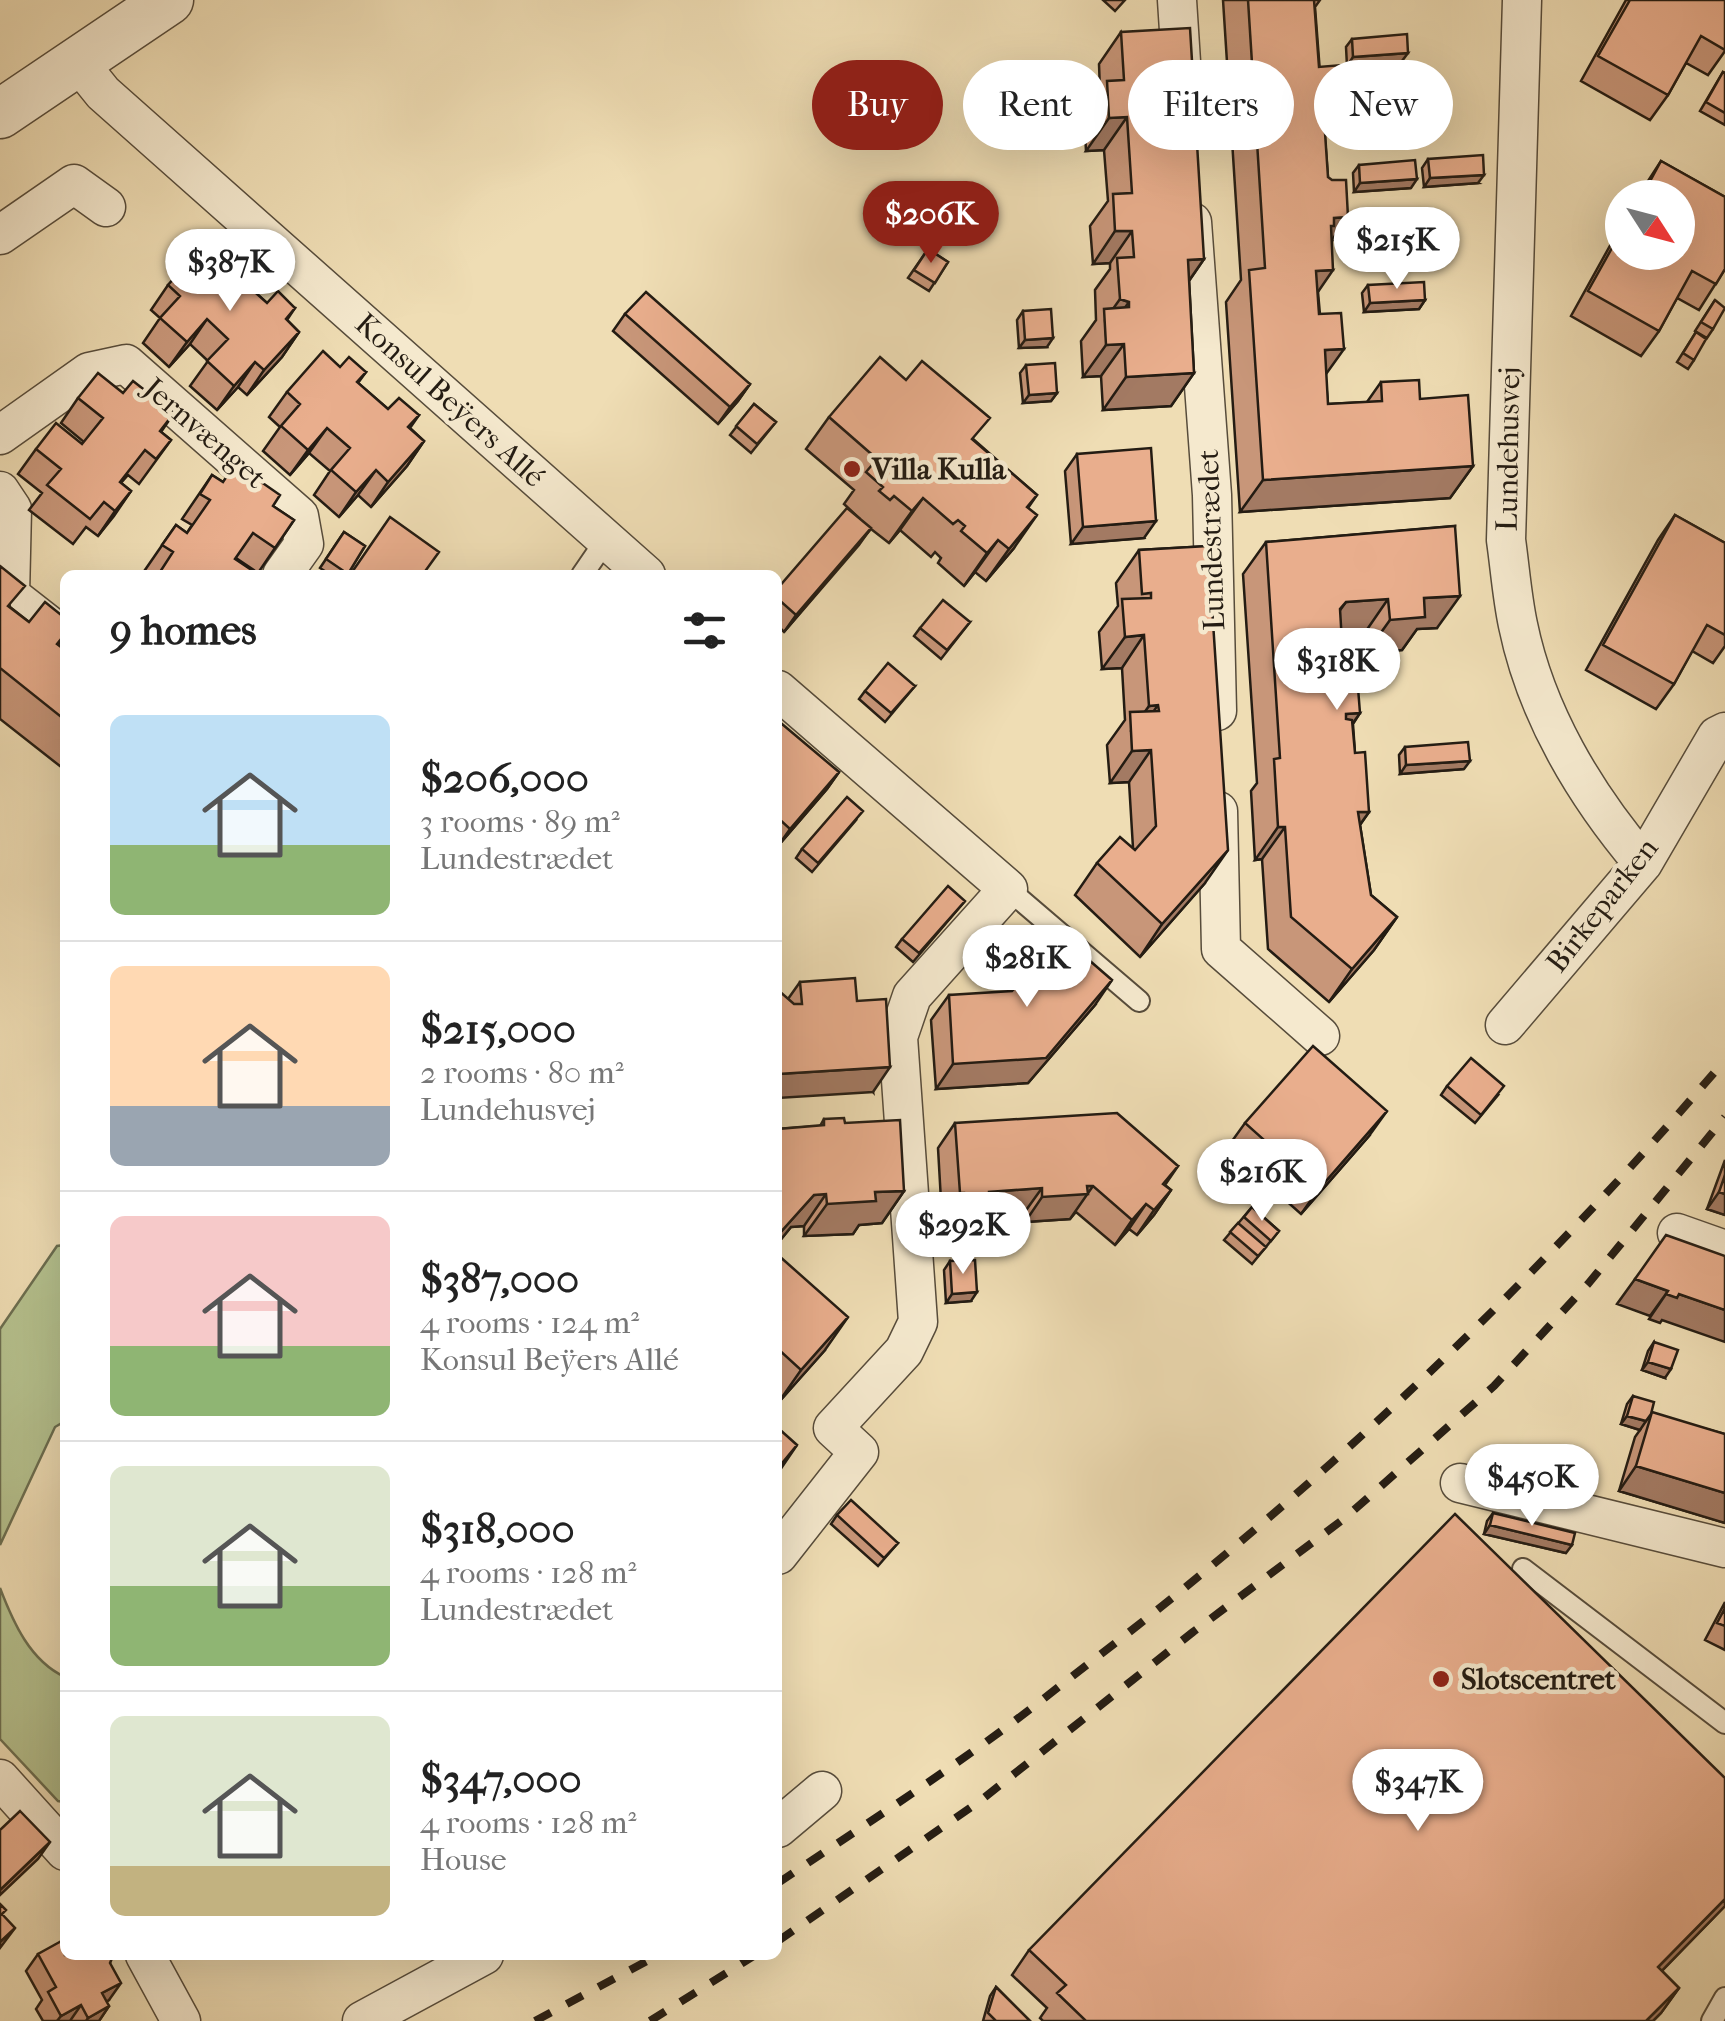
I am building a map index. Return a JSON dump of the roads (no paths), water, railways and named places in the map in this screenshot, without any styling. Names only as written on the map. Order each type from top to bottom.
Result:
[{"type":"street","points":[[0,114],[168,0]]},
{"type":"street","points":[[1176,0],[1181,60]]},
{"type":"street","name":"Lundehusvej","points":[[1522,0],[1506,540],[1518,627],[1562,748],[1610,825],[1643,863]]},
{"type":"street","name":"Konsul Beÿers Allé","points":[[78,62],[103,92],[640,570]]},
{"type":"street","name":"Lundestrædet","points":[[1189,178],[1212,495],[1221,949],[1320,1036]]},
{"type":"street","points":[[0,235],[74,184],[106,207]]},
{"type":"street","name":"Jernvænget","points":[[0,435],[89,372],[126,364],[299,516],[304,544],[286,570]]},
{"type":"street","points":[[0,490],[12,509],[10,595],[60,634]]},
{"type":"street","points":[[782,693],[1008,890],[912,996],[898,1037],[918,1322],[904,1351],[833,1428],[859,1452],[782,1550]]},
{"type":"street","name":"Birkeparken","points":[[1505,1025],[1643,863],[1717,736],[1725,732]]},
{"type":"street","points":[[1677,1233],[1725,1250]]},
{"type":"street","points":[[1460,1484],[1725,1548]]},
{"type":"street","points":[[0,1779],[60,1845]]},
{"type":"street","points":[[782,1825],[822,1791]]},
{"type":"street","points":[[148,1960],[181,2021]]},
{"type":"street","points":[[362,2021],[475,1960]]},
{"type":"lane","points":[[585,570],[606,540]]},
{"type":"lane","points":[[1008,890],[1139,1002]]},
{"type":"lane","points":[[1523,1569],[1725,1723]]},
{"type":"lane","points":[[1712,2021],[1725,1998]]},
{"type":"railway","points":[[782,1880],[1007,1727],[1174,1596],[1342,1454],[1578,1224],[1725,1060]]},
{"type":"railway","points":[[782,1938],[980,1801],[1193,1632],[1345,1518],[1494,1386],[1588,1284],[1725,1117]]},
{"type":"railway","points":[[535,2021],[649,1960]]},
{"type":"railway","points":[[650,2021],[747,1960]]},
{"type":"place","name":"Villa Kulla","points":[[852,469]]},
{"type":"place","name":"Slotscentret","points":[[1441,1679]]}]
